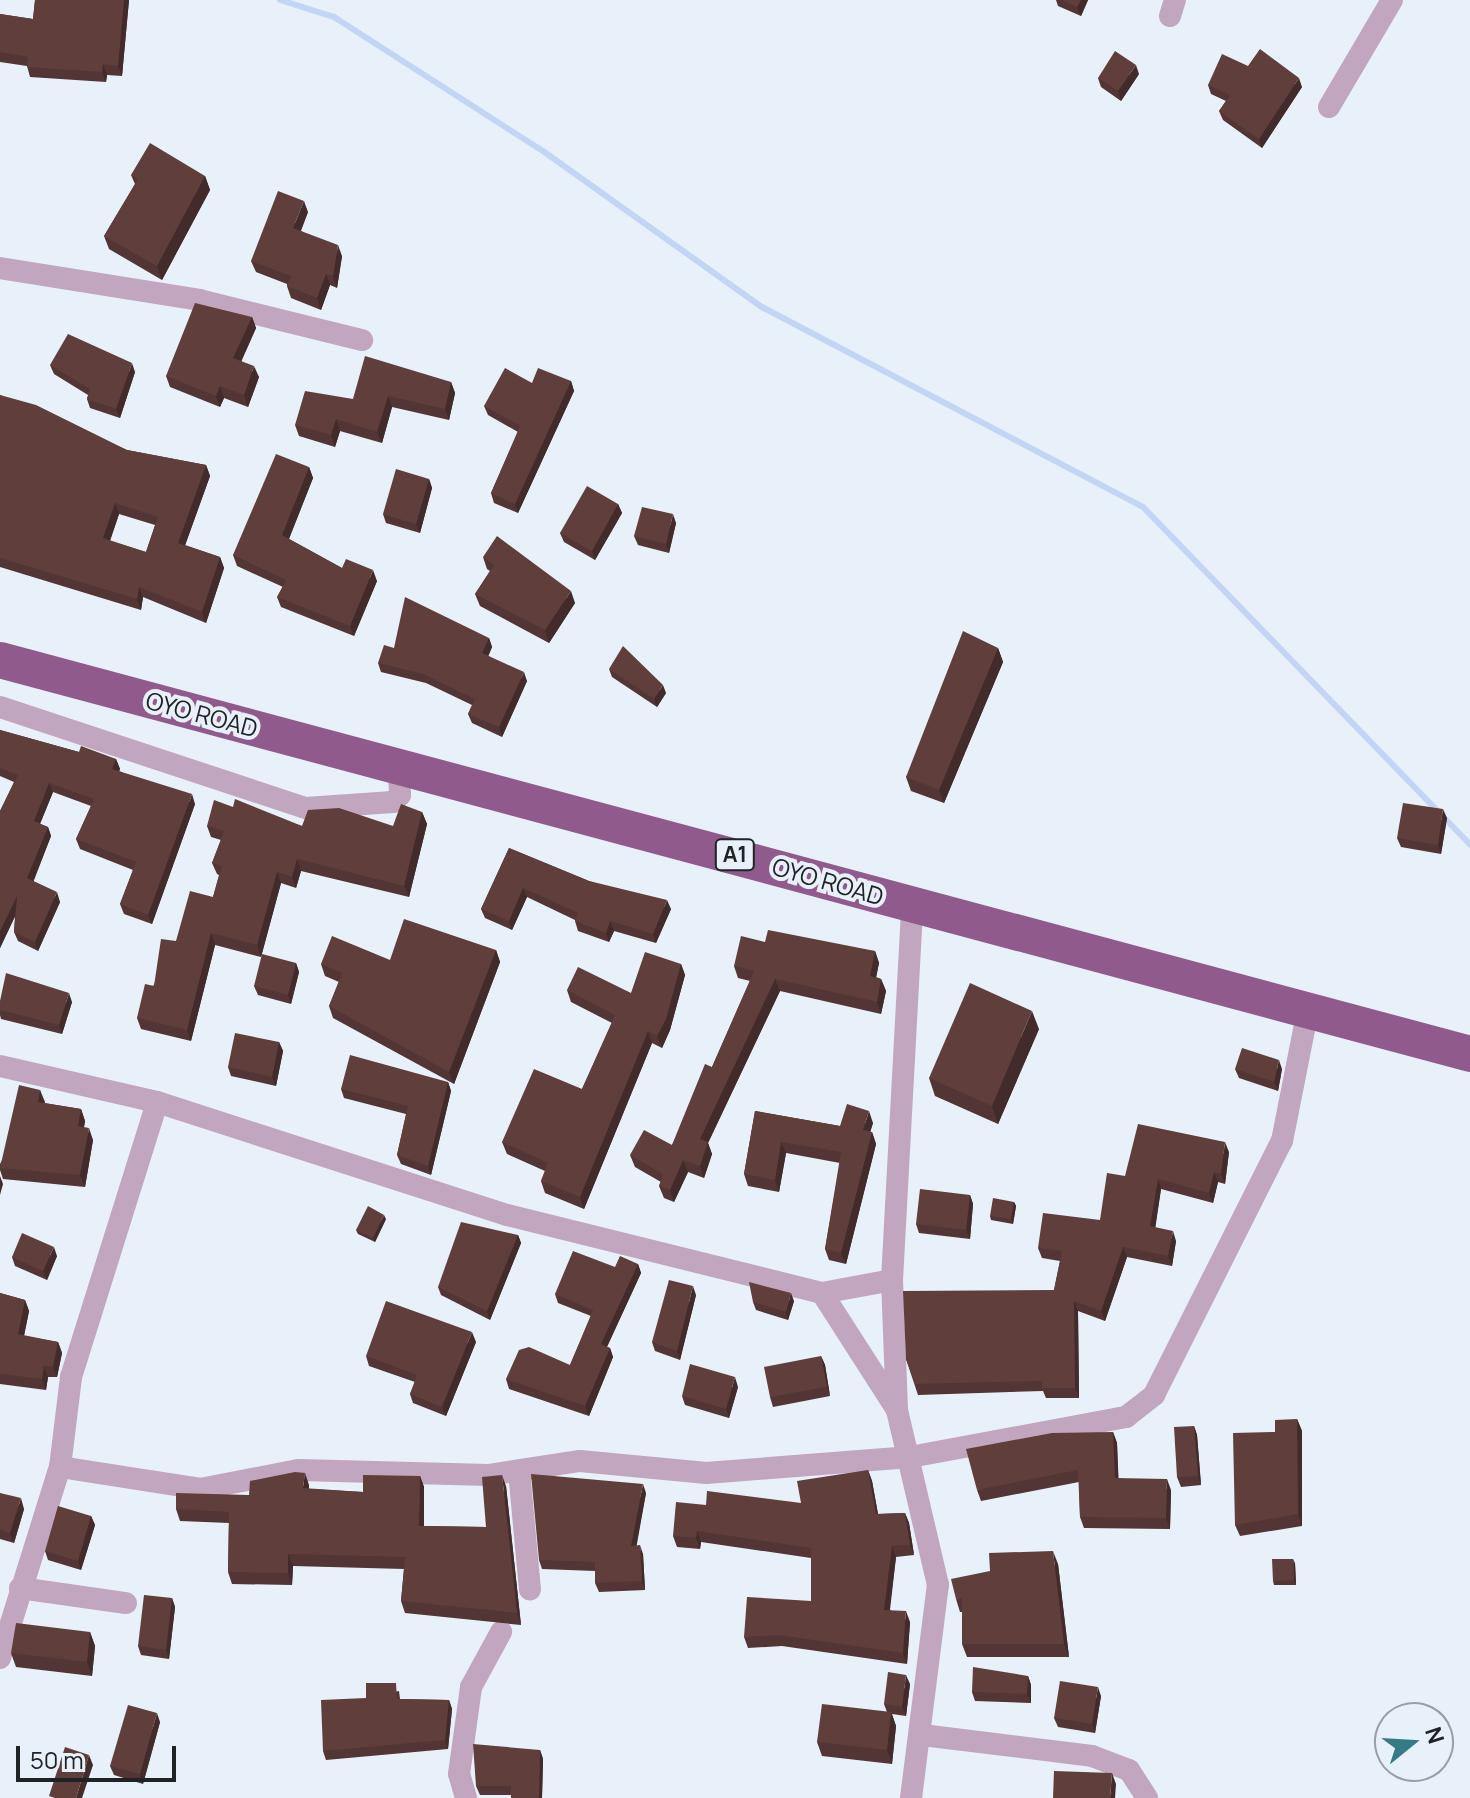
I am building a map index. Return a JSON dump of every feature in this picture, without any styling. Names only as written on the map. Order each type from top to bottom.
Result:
[{"type":"highway","name":"OYO ROAD","points":[[0,660],[1470,1054]]},
{"type":"street","points":[[1329,107],[1392,0]]},
{"type":"street","points":[[0,268],[199,300],[362,340]]},
{"type":"street","points":[[0,707],[306,808],[393,802],[400,795],[399,766]]},
{"type":"street","points":[[911,1798],[922,1735],[938,1585],[897,1410],[892,1280],[912,905]]},
{"type":"street","points":[[60,1467],[200,1489],[299,1470],[519,1471],[580,1461],[706,1473],[910,1457],[1126,1417],[1154,1395],[1282,1141],[1308,1010]]},
{"type":"street","points":[[0,1066],[157,1102],[507,1215],[822,1293],[892,1280]]},
{"type":"street","points":[[0,1658],[60,1467],[71,1377],[157,1102]]},
{"type":"street","points":[[822,1293],[897,1410]]},
{"type":"street","points":[[519,1471],[530,1589]]},
{"type":"street","points":[[20,1588],[126,1603]]},
{"type":"street","points":[[466,1798],[459,1774],[463,1726],[471,1687],[501,1632]]},
{"type":"street","points":[[922,1735],[1092,1756],[1129,1770],[1147,1798]]},
{"type":"building","points":[[35,0],[124,0],[118,66],[103,64],[102,72],[27,67],[28,57],[0,52],[0,14],[33,19]]},
{"type":"building","points":[[1062,0],[1081,0],[1077,7]]},
{"type":"building","points":[[1260,49],[1299,78],[1259,139],[1219,111],[1230,95],[1208,85],[1222,54],[1248,66]]},
{"type":"building","points":[[1115,51],[1136,65],[1118,91],[1098,78]]},
{"type":"building","points":[[150,143],[205,176],[157,266],[104,236],[138,179],[131,175]]},
{"type":"building","points":[[278,191],[304,201],[293,228],[338,245],[333,276],[326,274],[317,298],[287,286],[291,276],[251,261]]},
{"type":"building","points":[[195,303],[252,317],[233,358],[254,366],[244,395],[220,386],[216,396],[166,376]]},
{"type":"building","points":[[68,334],[132,363],[116,409],[87,399],[90,389],[50,365]]},
{"type":"building","points":[[365,356],[451,382],[445,409],[388,396],[377,432],[336,419],[331,435],[295,425],[305,391],[353,399]]},
{"type":"building","points":[[505,368],[532,383],[538,368],[571,381],[515,504],[491,493],[520,426],[484,406]]},
{"type":"building","points":[[0,395],[36,405],[127,450],[206,465],[178,543],[220,557],[202,612],[139,587],[137,599],[0,558]],"holes":[[[115,503],[158,517],[146,552],[103,538]]]},
{"type":"building","points":[[276,454],[309,467],[282,535],[342,568],[346,559],[373,570],[350,626],[277,597],[286,580],[233,555]]},
{"type":"building","points":[[396,469],[429,479],[416,524],[383,514]]},
{"type":"building","points":[[587,486],[618,504],[592,551],[560,533]]},
{"type":"building","points":[[642,507],[673,514],[666,544],[634,536]]},
{"type":"building","points":[[497,536],[571,591],[545,630],[475,594],[494,565],[483,557]]},
{"type":"building","points":[[405,597],[489,638],[482,653],[524,672],[499,727],[468,714],[475,699],[423,674],[378,663],[384,645],[394,648]]},
{"type":"building","points":[[963,631],[998,648],[939,790],[906,777]]},
{"type":"building","points":[[623,646],[663,685],[654,699],[609,669]]},
{"type":"building","points":[[0,730],[79,752],[81,746],[116,759],[112,769],[192,794],[148,915],[120,904],[136,862],[76,839],[94,799],[49,783],[34,821],[48,827],[27,878],[57,892],[35,942],[14,932],[17,896],[0,931],[0,811],[18,775],[0,768]]},
{"type":"building","points":[[235,799],[302,826],[308,810],[339,808],[393,826],[401,804],[422,812],[404,886],[297,859],[292,877],[277,872],[257,945],[211,933],[187,1030],[137,1018],[145,984],[154,986],[161,939],[176,941],[190,891],[213,897],[222,866],[212,863],[224,831],[207,826],[214,800],[233,807]]},
{"type":"building","points":[[1403,803],[1443,809],[1438,845],[1397,838]]},
{"type":"building","points":[[509,848],[589,881],[667,900],[653,934],[610,921],[606,933],[575,921],[578,913],[523,888],[509,921],[481,909]]},
{"type":"building","points":[[404,919],[496,950],[449,1072],[329,1006],[342,973],[321,964],[332,936],[390,960]]},
{"type":"building","points":[[768,930],[875,951],[870,976],[881,979],[877,1002],[775,979],[700,1139],[708,1142],[700,1166],[683,1160],[670,1190],[659,1186],[663,1174],[630,1155],[644,1130],[672,1145],[705,1064],[712,1067],[754,971],[734,966],[741,936],[765,942]]},
{"type":"building","points":[[645,952],[681,964],[666,1019],[657,1036],[648,1031],[580,1197],[541,1181],[548,1163],[502,1142],[534,1069],[582,1089],[615,1015],[567,990],[578,967],[631,993]]},
{"type":"building","points":[[262,954],[296,963],[288,995],[254,986]]},
{"type":"building","points":[[6,973],[69,993],[59,1025],[0,1010]]},
{"type":"building","points":[[970,983],[1032,1011],[992,1106],[929,1078]]},
{"type":"building","points":[[235,1033],[279,1042],[272,1077],[228,1067]]},
{"type":"building","points":[[1242,1048],[1279,1060],[1274,1082],[1235,1069]]},
{"type":"building","points":[[350,1055],[448,1082],[428,1166],[397,1155],[408,1106],[341,1089]]},
{"type":"building","points":[[19,1085],[40,1090],[38,1102],[81,1109],[78,1126],[89,1128],[80,1175],[0,1168]]},
{"type":"building","points":[[847,1104],[869,1111],[863,1130],[872,1132],[841,1253],[825,1249],[841,1152],[781,1142],[775,1180],[744,1174],[755,1111],[840,1126]]},
{"type":"building","points":[[1138,1124],[1225,1142],[1221,1174],[1214,1172],[1209,1193],[1158,1179],[1150,1226],[1173,1231],[1168,1256],[1123,1247],[1101,1311],[1074,1301],[1075,1388],[1042,1388],[1042,1381],[915,1384],[906,1359],[903,1291],[1054,1290],[1062,1251],[1038,1248],[1043,1213],[1100,1220],[1107,1173],[1125,1176]]},
{"type":"building","points":[[920,1189],[970,1195],[966,1230],[916,1224]]},
{"type":"building","points":[[993,1198],[1014,1202],[1011,1219],[990,1216]]},
{"type":"building","points":[[368,1206],[384,1215],[373,1238],[356,1230]]},
{"type":"building","points":[[461,1222],[518,1235],[487,1311],[438,1287]]},
{"type":"building","points":[[22,1233],[54,1247],[43,1271],[12,1257]]},
{"type":"building","points":[[573,1251],[615,1267],[620,1256],[638,1264],[601,1344],[610,1348],[585,1406],[506,1379],[519,1350],[529,1347],[570,1365],[593,1310],[555,1294]]},
{"type":"building","points":[[669,1280],[693,1286],[677,1351],[652,1342]]},
{"type":"building","points":[[749,1282],[791,1293],[786,1312],[753,1302]]},
{"type":"building","points":[[0,1293],[25,1300],[18,1334],[58,1342],[53,1366],[44,1366],[42,1379],[0,1374]]},
{"type":"building","points":[[386,1301],[472,1332],[442,1407],[410,1394],[417,1375],[366,1356]]},
{"type":"building","points":[[821,1356],[827,1387],[770,1397],[764,1367]]},
{"type":"building","points":[[690,1364],[735,1377],[726,1409],[682,1396]]},
{"type":"building","points":[[1297,1419],[1298,1514],[1235,1525],[1233,1433],[1275,1432],[1275,1420]]},
{"type":"building","points":[[1194,1426],[1198,1476],[1177,1477],[1174,1427]]},
{"type":"building","points":[[1113,1432],[1115,1478],[1167,1479],[1166,1518],[1080,1517],[1078,1470],[977,1490],[966,1449],[1052,1433]]},
{"type":"building","points":[[868,1470],[876,1514],[905,1513],[910,1545],[892,1546],[884,1610],[906,1611],[903,1653],[778,1635],[744,1637],[747,1597],[811,1601],[811,1548],[697,1531],[696,1538],[673,1536],[676,1502],[706,1505],[707,1491],[801,1503],[797,1481]]},
{"type":"building","points":[[295,1472],[305,1473],[303,1488],[363,1492],[363,1475],[420,1476],[419,1526],[486,1527],[482,1477],[502,1475],[517,1613],[401,1601],[405,1557],[288,1554],[288,1573],[228,1572],[229,1512],[176,1509],[176,1493],[249,1495],[250,1481]]},
{"type":"building","points":[[531,1474],[643,1484],[631,1546],[640,1545],[642,1581],[595,1583],[595,1562],[539,1560]]},
{"type":"building","points":[[0,1493],[21,1498],[10,1533],[0,1529]]},
{"type":"building","points":[[58,1506],[91,1516],[78,1561],[45,1551]]},
{"type":"building","points":[[1053,1551],[1064,1644],[962,1644],[962,1598],[956,1599],[951,1579],[990,1571],[989,1553]]},
{"type":"building","points":[[1272,1559],[1293,1559],[1294,1580],[1273,1581]]},
{"type":"building","points":[[144,1595],[172,1598],[166,1650],[138,1646]]},
{"type":"building","points":[[16,1623],[90,1632],[87,1662],[11,1653]]},
{"type":"building","points":[[973,1667],[1028,1676],[1027,1694],[972,1692]]},
{"type":"building","points":[[888,1672],[906,1675],[902,1707],[884,1704]]},
{"type":"building","points":[[1060,1681],[1098,1687],[1092,1724],[1054,1718]]},
{"type":"building","points":[[366,1683],[396,1683],[397,1699],[449,1700],[445,1740],[323,1751],[321,1700],[366,1698]]},
{"type":"building","points":[[822,1704],[891,1712],[887,1750],[817,1742]]},
{"type":"building","points":[[128,1705],[157,1713],[140,1774],[110,1766]]},
{"type":"building","points":[[473,1744],[540,1750],[539,1798],[511,1798],[511,1786],[476,1786]]},
{"type":"building","points":[[65,1747],[89,1755],[76,1798],[49,1796]]},
{"type":"building","points":[[1054,1771],[1112,1773],[1110,1798],[1053,1798]]},
{"type":"waterway","points":[[280,0],[334,17],[543,151],[762,307],[1143,507],[1470,844]]}]
